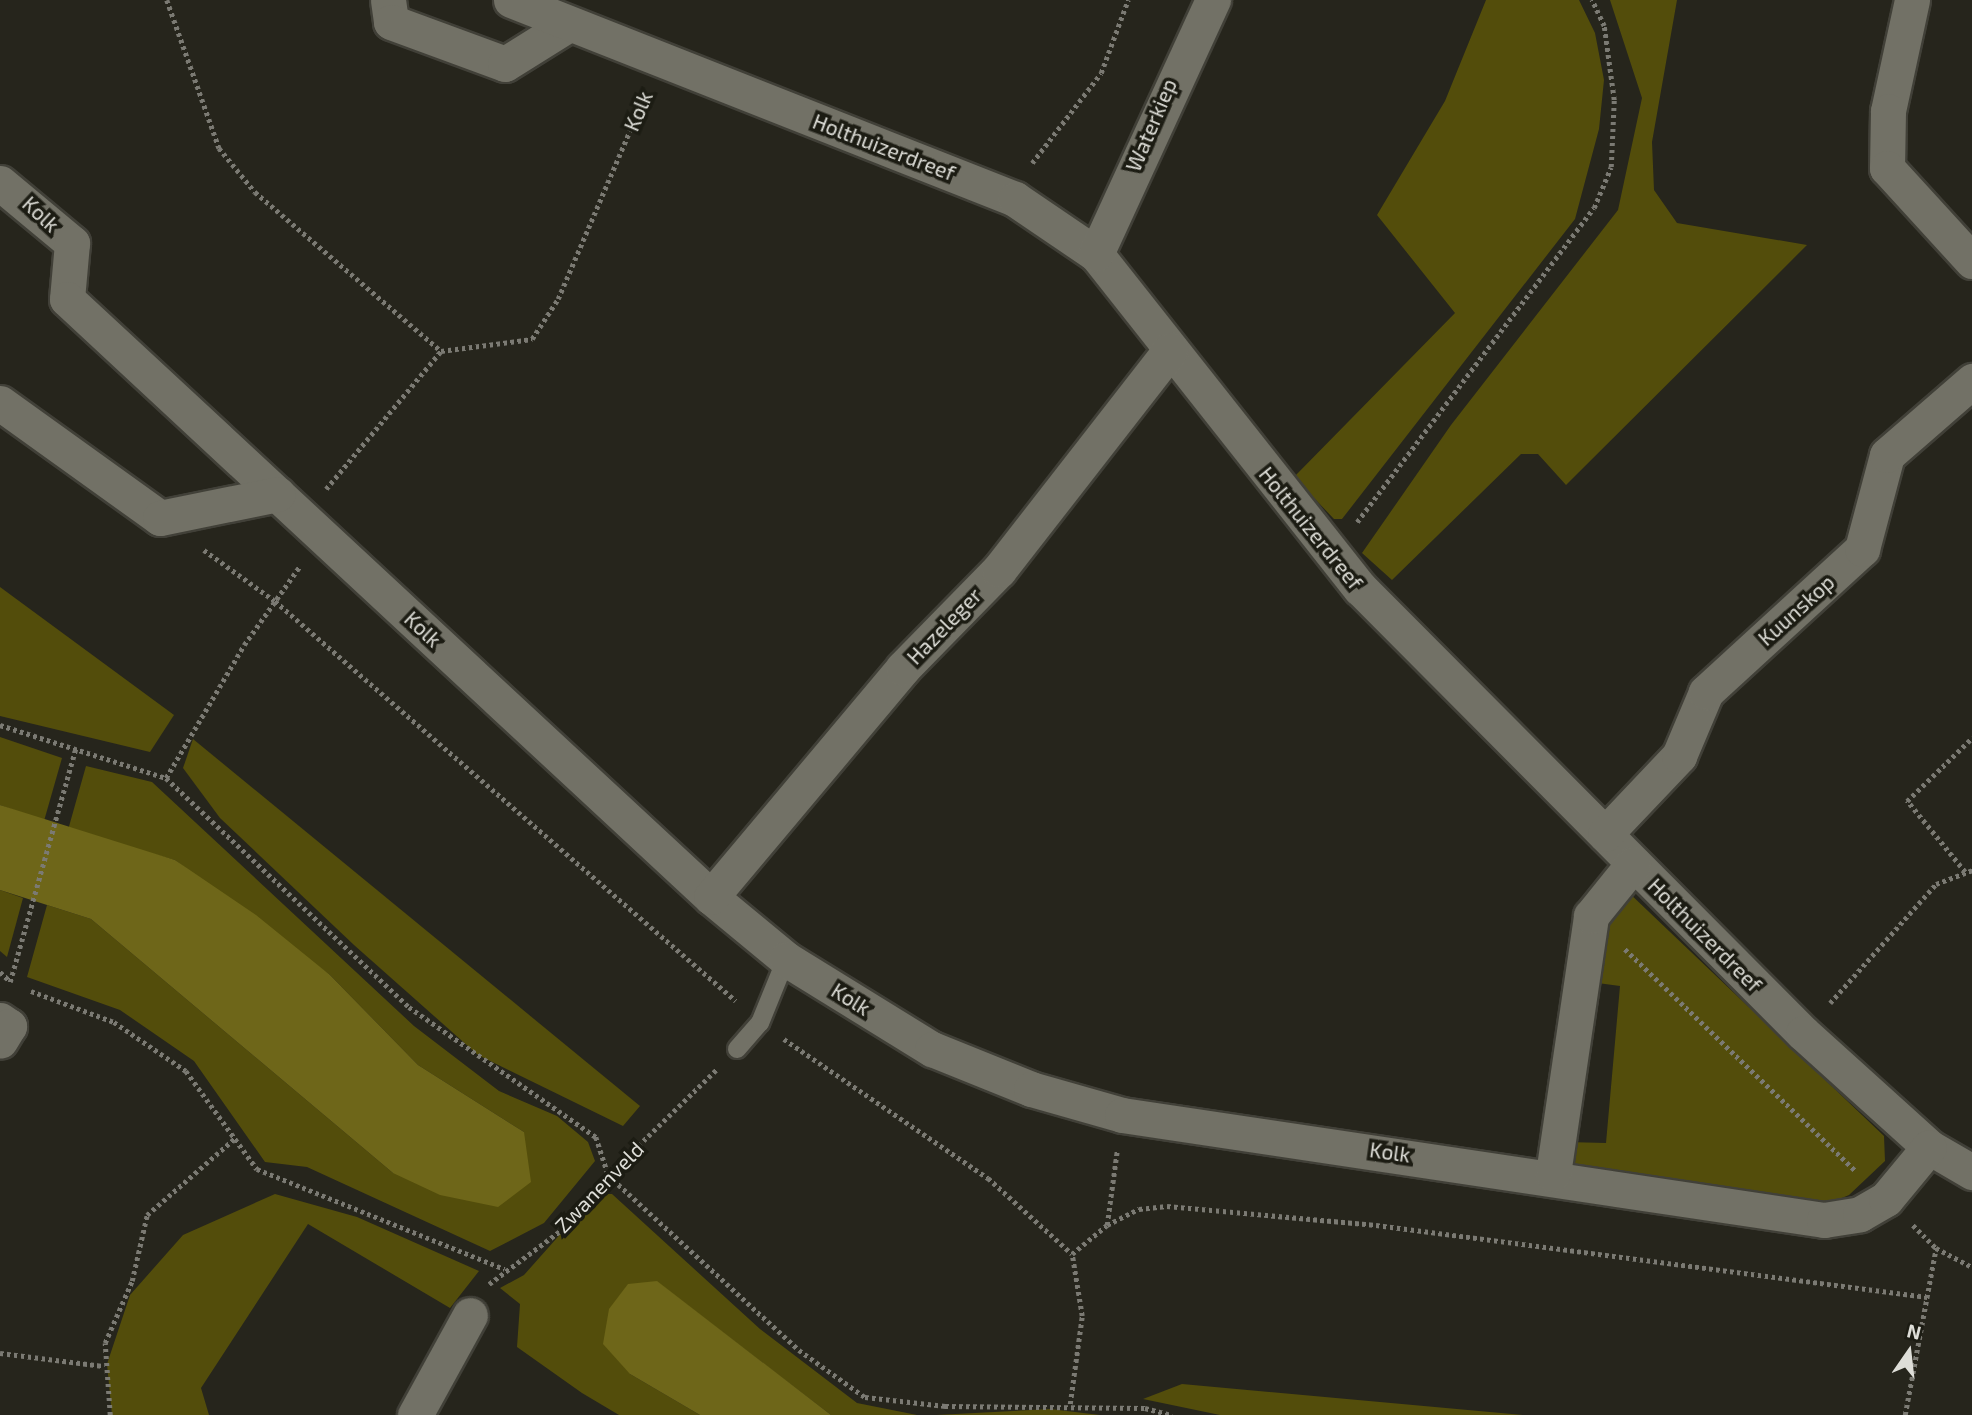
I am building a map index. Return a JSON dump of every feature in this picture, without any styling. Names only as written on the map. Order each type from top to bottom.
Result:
[{"type":"street","points":[[388,0],[391,22],[505,64],[569,24]]},
{"type":"street","name":"Holthuizerdreef","points":[[511,0],[660,61],[1016,199],[1096,254],[1331,556],[1803,1033],[1929,1147],[1972,1172]]},
{"type":"street","name":"Waterkiep","points":[[1096,254],[1178,63],[1213,0]]},
{"type":"street","points":[[1912,0],[1888,111],[1887,168],[1972,261]]},
{"type":"street","name":"Kolk","points":[[0,183],[72,243],[66,299],[711,897],[786,959],[932,1049],[1031,1089],[1122,1115],[1553,1174],[1824,1220],[1860,1214],[1886,1199],[1929,1147]]},
{"type":"street","name":"Hazeleger","points":[[711,897],[903,668],[999,570],[1170,350]]},
{"type":"street","name":"Kuunskop","points":[[1605,834],[1679,756],[1706,692],[1862,549],[1887,455],[1972,381]]},
{"type":"street","points":[[0,403],[156,515],[301,515]]},
{"type":"street","points":[[1553,1174],[1591,916],[1633,864]]},
{"type":"street","points":[[0,1020],[9,1026],[0,1041]]},
{"type":"street","points":[[415,1415],[470,1315]]},
{"type":"lane","points":[[737,1049],[761,1023],[786,959]]},
{"type":"path","points":[[166,778],[275,601],[301,515],[441,351],[255,192],[219,148],[167,0]]},
{"type":"path","points":[[1016,199],[1028,168],[1101,72],[1128,0]]},
{"type":"path","points":[[1331,556],[1594,208],[1611,167],[1614,100],[1604,26],[1592,0]]},
{"type":"path","name":"Kolk","points":[[441,351],[532,339],[558,299],[660,61]]},
{"type":"path","points":[[156,515],[275,601],[761,1023],[988,1178],[1072,1254],[1082,1316],[1069,1404]]},
{"type":"path","points":[[0,725],[76,747],[166,778],[409,1007],[596,1137],[608,1174],[799,1350],[865,1398],[946,1406],[1069,1404],[1172,1415]]},
{"type":"path","points":[[1965,872],[1907,801],[1972,738]]},
{"type":"path","points":[[11,981],[76,747]]},
{"type":"path","points":[[1803,1033],[1936,884],[1972,870]]},
{"type":"path","points":[[1591,916],[1936,1248],[1972,1267]]},
{"type":"path","points":[[0,972],[11,981],[114,1022],[186,1071],[257,1169],[505,1269]]},
{"type":"path","name":"Zwanenveld","points":[[470,1315],[505,1269],[565,1228],[608,1174],[737,1049]]},
{"type":"path","points":[[1107,1225],[1122,1115]]},
{"type":"path","points":[[110,1415],[103,1366],[147,1215],[234,1139]]},
{"type":"path","points":[[1072,1254],[1107,1225],[1139,1209],[1180,1207],[1376,1225],[1927,1297]]},
{"type":"path","points":[[1905,1415],[1936,1248]]},
{"type":"path","points":[[0,1353],[103,1366]]},
{"type":"shaded area","points":[[1486,0],[1579,0],[1595,33],[1604,80],[1599,129],[1575,219],[1342,519],[1334,519],[1294,477],[1455,313],[1377,215],[1445,101]]},
{"type":"shaded area","points":[[1610,0],[1677,0],[1652,142],[1654,190],[1677,223],[1807,245],[1566,485],[1538,454],[1521,454],[1392,580],[1362,553],[1451,425],[1618,210],[1642,98]]},
{"type":"shaded area","points":[[0,587],[174,715],[150,752],[0,716]]},
{"type":"shaded area","points":[[0,737],[62,758],[44,821],[0,805]]},
{"type":"shaded area","points":[[193,739],[640,1106],[623,1126],[478,1055],[354,945],[220,818],[183,768]]},
{"type":"shaded area","points":[[86,766],[152,782],[414,1026],[499,1091],[557,1116],[588,1142],[595,1161],[544,1223],[490,1251],[307,1167],[265,1162],[194,1061],[120,1010],[27,977],[47,905],[91,919],[393,1173],[524,1132],[418,1065],[330,975],[175,860],[68,830]]},
{"type":"shaded area","points":[[0,805],[175,860],[256,915],[330,975],[418,1065],[524,1132],[531,1182],[498,1207],[440,1195],[393,1173],[91,919],[0,890]]},
{"type":"shaded area","points":[[0,890],[23,898],[7,957],[0,951]]},
{"type":"shaded area","points":[[1626,890],[1884,1136],[1885,1161],[1849,1195],[1830,1203],[1563,1164],[1566,1142],[1606,1143],[1620,986],[1590,982],[1606,911]]},
{"type":"shaded area","points":[[275,1194],[357,1217],[479,1271],[450,1308],[308,1224],[201,1388],[209,1415],[112,1415],[107,1364],[130,1295],[183,1235]]},
{"type":"shaded area","points":[[596,1194],[612,1194],[760,1329],[857,1403],[917,1415],[831,1415],[656,1281],[630,1374],[700,1415],[619,1415],[582,1393],[517,1347],[520,1304],[500,1288],[524,1275]]},
{"type":"shaded area","points":[[657,1281],[831,1415],[700,1415],[630,1374],[603,1344],[609,1309],[628,1284]]},
{"type":"shaded area","points":[[1182,1384],[1523,1415],[1220,1415],[1143,1399]]},
{"type":"shaded area","points":[[1050,1409],[1100,1415],[936,1415]]}]
